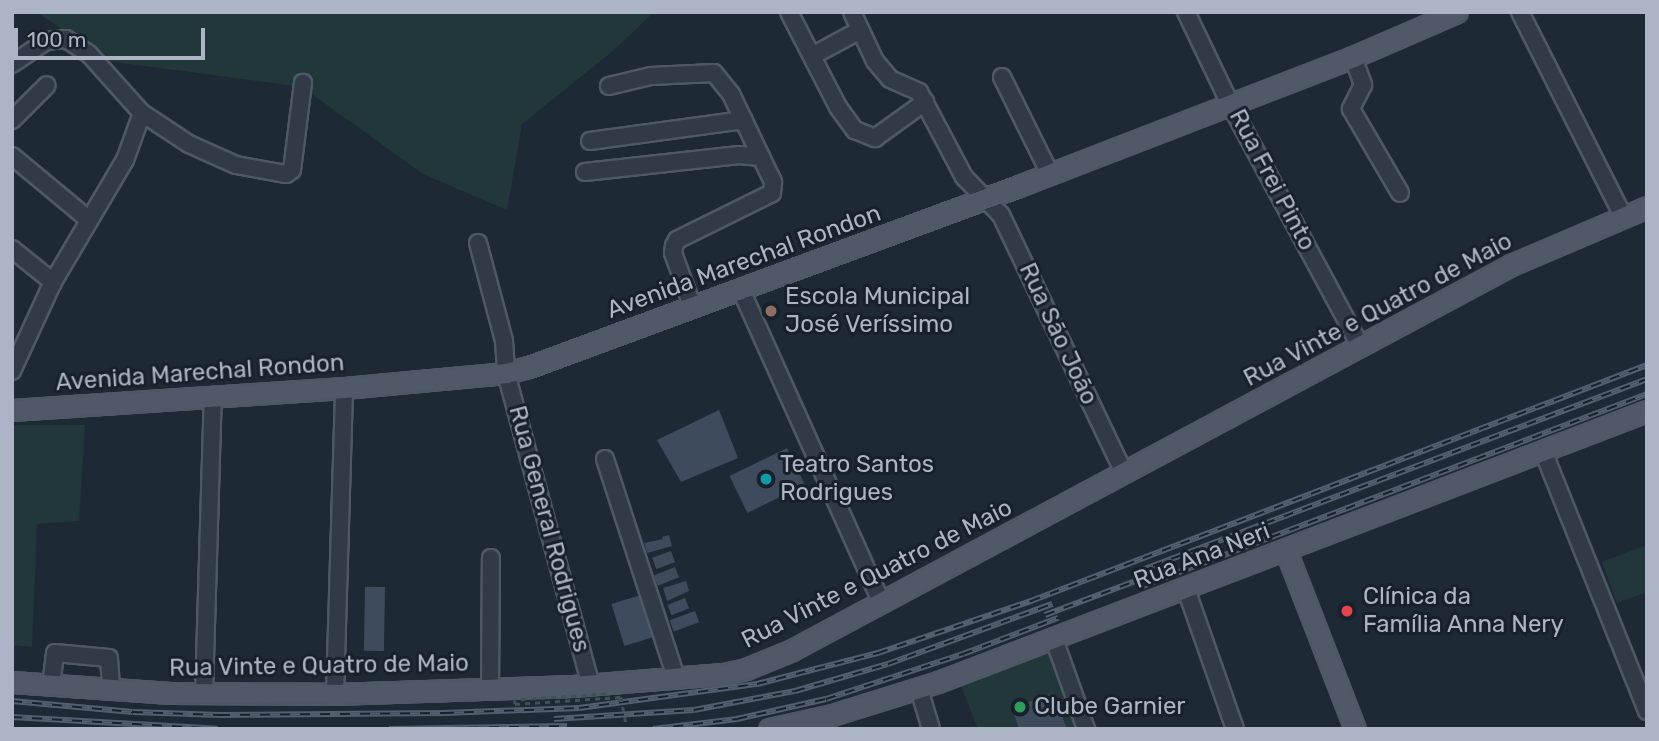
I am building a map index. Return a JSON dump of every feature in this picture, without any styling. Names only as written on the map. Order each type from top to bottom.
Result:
[{"type":"main road","name":"Avenida Marechal Rondon","points":[[12,410],[213,398],[506,373],[693,308],[1050,174],[1353,57],[1457,12]]},
{"type":"main road","name":"Rua Vinte e Quatro de Maio","points":[[12,682],[111,690],[335,694],[598,689],[723,674],[770,660],[881,603],[1511,265],[1647,207]]},
{"type":"main road","name":"Rua Ana Neri","points":[[769,729],[832,715],[919,689],[1647,411]]},
{"type":"main road","points":[[1286,551],[1355,729]]},
{"type":"street","points":[[789,12],[838,107],[855,130],[874,138],[925,102],[919,92],[890,79],[876,61],[852,12]]},
{"type":"street","name":"Rua Frei Pinto","points":[[1186,12],[1230,104],[1361,347]]},
{"type":"street","points":[[1520,12],[1623,216]]},
{"type":"street","points":[[811,56],[860,30]]},
{"type":"street","points":[[12,64],[46,41],[66,39],[89,54],[142,113],[213,156],[257,171],[289,174],[292,170],[303,83]]},
{"type":"street","points":[[1353,57],[1363,85],[1360,96],[1352,102],[1351,109],[1400,193]]},
{"type":"street","points":[[609,86],[651,76],[714,73],[731,94],[773,182],[772,193],[677,240],[673,253],[693,308]]},
{"type":"street","points":[[1002,77],[1050,174]]},
{"type":"street","points":[[12,120],[47,85]]},
{"type":"street","name":"Rua São João","points":[[925,102],[964,177],[986,198],[1010,232],[1124,474]]},
{"type":"street","points":[[12,371],[53,282],[125,160],[142,113]]},
{"type":"street","points":[[590,141],[744,120]]},
{"type":"street","points":[[585,172],[739,155],[761,157]]},
{"type":"street","points":[[12,156],[88,219]]},
{"type":"street","name":"Rua General Rodrigues","points":[[478,243],[504,341],[506,373],[598,689]]},
{"type":"street","points":[[12,249],[53,282]]},
{"type":"street","points":[[741,290],[881,603]]},
{"type":"street","points":[[335,694],[344,388]]},
{"type":"street","points":[[204,693],[213,398]]},
{"type":"street","points":[[1544,451],[1647,711]]},
{"type":"street","points":[[605,459],[676,678]]},
{"type":"street","points":[[490,689],[491,558]]},
{"type":"street","points":[[1186,589],[1235,729]]},
{"type":"street","points":[[1054,639],[1086,729]]},
{"type":"street","points":[[51,686],[54,653],[108,658],[111,690]]},
{"type":"street","points":[[919,689],[931,729]]},
{"type":"path","points":[[598,689],[515,700],[516,704],[621,697],[627,729]]},
{"type":"green space","points":[[37,12],[654,12],[614,50],[522,124],[507,210],[423,174],[302,87],[107,61]]},
{"type":"green space","points":[[12,425],[85,425],[79,521],[37,524],[32,647],[12,645]]},
{"type":"green space","points":[[1647,545],[1647,592],[1617,603],[1602,562]]},
{"type":"green space","name":"Clube Garnier","points":[[1049,651],[1079,729],[978,729],[961,686]]},
{"type":"building","points":[[719,410],[738,458],[681,482],[657,440]]},
{"type":"building","name":"Teatro Santos Rodrigues","points":[[787,448],[805,485],[747,513],[729,476]]},
{"type":"building","points":[[669,535],[672,546],[647,553],[644,543]]},
{"type":"building","points":[[671,551],[675,562],[656,569],[652,558]]},
{"type":"building","points":[[675,567],[679,577],[658,586],[654,576]]},
{"type":"building","points":[[686,581],[689,591],[667,601],[663,588]]},
{"type":"building","points":[[365,587],[385,587],[384,651],[364,651]]},
{"type":"building","points":[[644,594],[657,636],[624,646],[611,604]]},
{"type":"building","points":[[685,598],[689,608],[672,615],[667,605]]},
{"type":"building","points":[[695,611],[699,622],[674,632],[670,620]]},
{"type":"building","points":[[1053,693],[1067,729],[1019,729],[1012,708]]},
{"type":"railway","points":[[12,701],[133,712],[220,715],[444,713],[579,708],[757,684],[878,653],[1031,601],[1647,365]]},
{"type":"railway","points":[[1134,573],[1647,379]]},
{"type":"railway","points":[[1140,587],[1647,394]]},
{"type":"railway","points":[[1045,615],[1149,576]]},
{"type":"railway","points":[[554,719],[694,710],[795,691],[888,664],[1052,604]]},
{"type":"railway","points":[[653,729],[737,719],[826,699],[963,654],[1058,618]]},
{"type":"railway","points":[[12,717],[218,729]]},
{"type":"railway","points":[[389,729],[567,726]]},
{"type":"place","name":"Escola Municipal José Veríssimo","points":[[771,311]]},
{"type":"place","name":"Teatro Santos Rodrigues","points":[[766,479]]},
{"type":"place","name":"Clínica da Família Anna Nery","points":[[1347,611]]},
{"type":"place","name":"Clube Garnier","points":[[1020,707]]}]
